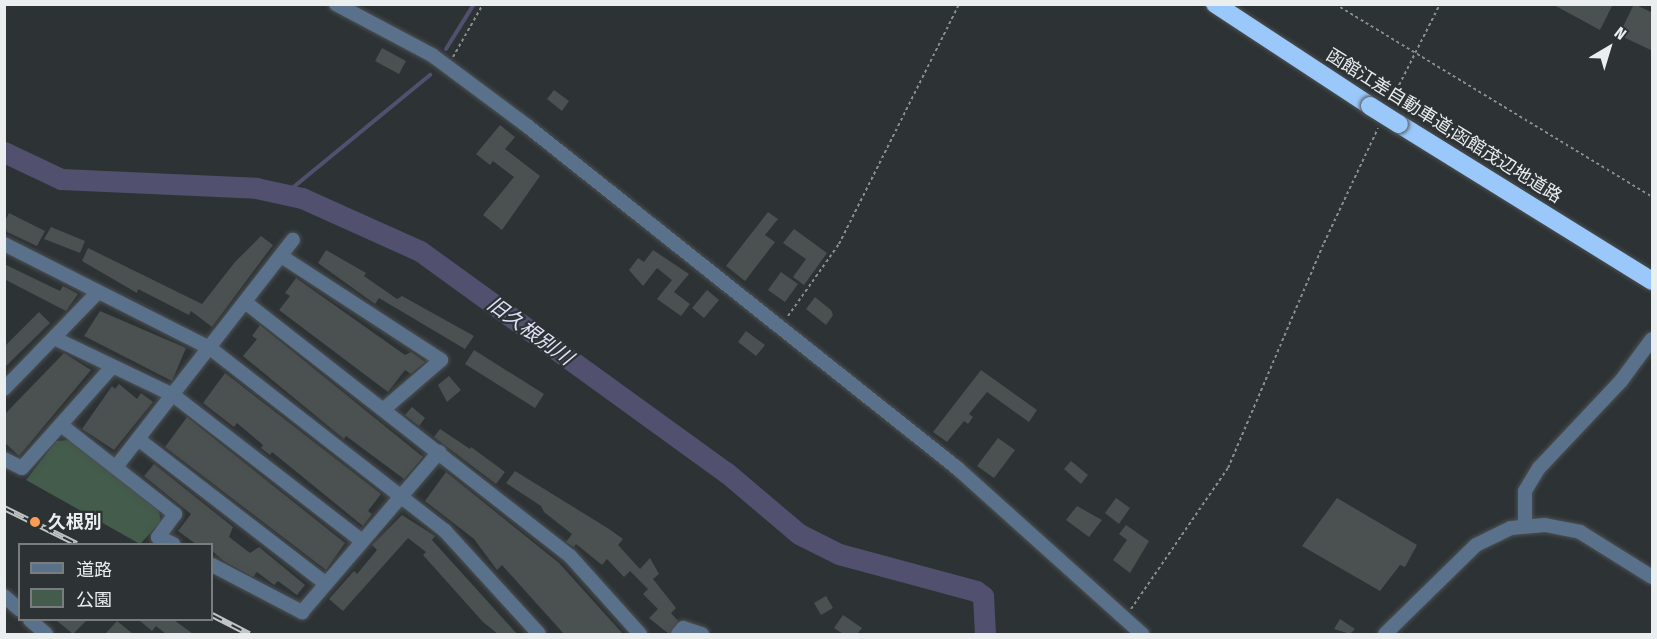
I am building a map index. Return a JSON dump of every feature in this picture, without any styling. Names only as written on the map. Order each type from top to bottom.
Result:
[{"type":"highway","name":"函館江差自動車道;函館茂辺地道路","points":[[1215,4],[1370,106],[1653,280]]},
{"type":"street","points":[[336,4],[388,29],[449,66],[781,326],[957,468],[1142,634]]},
{"type":"street","points":[[116,467],[293,240]]},
{"type":"street","points":[[4,244],[210,348],[445,531],[539,634]]},
{"type":"street","points":[[281,255],[441,360],[384,409]]},
{"type":"street","points":[[4,389],[98,292]]},
{"type":"street","points":[[245,302],[570,556],[640,634]]},
{"type":"street","points":[[54,338],[173,395],[362,542]]},
{"type":"street","points":[[1525,526],[1525,490],[1539,468],[1621,381],[1653,339]]},
{"type":"street","points":[[4,459],[21,468],[112,367]]},
{"type":"street","points":[[61,425],[175,514],[158,537],[171,543]]},
{"type":"street","points":[[138,439],[326,584]]},
{"type":"street","points":[[213,566],[302,612],[439,452]]},
{"type":"street","points":[[1385,634],[1476,545],[1511,528],[1525,526],[1580,532],[1653,576]]},
{"type":"street","points":[[4,596],[18,608]]},
{"type":"street","points":[[31,621],[46,634]]},
{"type":"street","points":[[678,634],[683,628],[702,634]]},
{"type":"path","points":[[449,66],[483,4]]},
{"type":"path","points":[[781,326],[839,244],[959,4]]},
{"type":"path","points":[[1335,4],[1653,197]]},
{"type":"path","points":[[1415,51],[1440,4]]},
{"type":"path","points":[[1125,619],[1228,468],[1364,157]]},
{"type":"green space","points":[[71,440],[159,511],[161,522],[141,543],[26,480],[56,441]]},
{"type":"building","points":[[1552,4],[1613,4],[1600,30]]},
{"type":"building","points":[[1634,4],[1653,13],[1653,51],[1619,35]]},
{"type":"building","points":[[382,48],[406,61],[399,74],[375,61]]},
{"type":"building","points":[[554,90],[569,101],[562,111],[547,99]]},
{"type":"building","points":[[500,125],[515,137],[505,149],[540,176],[502,230],[483,215],[514,177],[493,161],[490,165],[476,154]]},
{"type":"building","points":[[768,212],[778,219],[765,235],[775,242],[745,281],[726,266]]},
{"type":"building","points":[[9,213],[45,231],[37,246],[7,232],[4,223]]},
{"type":"building","points":[[51,227],[85,241],[80,253],[44,239]]},
{"type":"building","points":[[794,229],[827,253],[804,285],[793,277],[806,259],[783,243]]},
{"type":"building","points":[[261,236],[273,245],[212,327],[191,311],[189,315],[138,289],[137,293],[82,261],[88,248],[202,304],[235,262]]},
{"type":"building","points":[[326,250],[366,273],[364,276],[397,299],[402,296],[474,336],[465,349],[379,298],[375,304],[318,263]]},
{"type":"building","points":[[653,250],[689,274],[674,292],[690,304],[681,316],[657,299],[672,280],[657,268],[643,286],[629,270],[638,258],[644,262]]},
{"type":"building","points":[[4,264],[60,291],[63,286],[78,294],[66,311],[4,279]]},
{"type":"building","points":[[781,272],[798,284],[785,302],[768,290]]},
{"type":"building","points":[[296,278],[405,355],[411,352],[425,362],[411,374],[405,370],[388,392],[279,310],[290,296],[285,293]]},
{"type":"building","points":[[707,290],[719,300],[704,318],[692,308]]},
{"type":"building","points":[[815,297],[831,310],[833,315],[826,325],[806,309]]},
{"type":"building","points":[[100,311],[186,348],[172,381],[84,336]]},
{"type":"building","points":[[39,312],[50,323],[4,368],[4,347]]},
{"type":"building","points":[[260,325],[423,457],[404,479],[346,436],[344,439],[243,356],[257,339],[252,336]]},
{"type":"building","points":[[746,331],[765,345],[756,356],[738,342]]},
{"type":"building","points":[[474,350],[544,394],[535,408],[465,364]]},
{"type":"building","points":[[64,353],[91,370],[19,456],[4,442],[4,415]]},
{"type":"building","points":[[981,370],[1037,410],[1029,422],[987,392],[969,414],[973,417],[968,424],[964,421],[947,442],[933,432]]},
{"type":"building","points":[[225,373],[381,494],[368,511],[372,514],[363,526],[272,452],[270,455],[261,448],[263,445],[237,423],[234,427],[203,403]]},
{"type":"building","points":[[449,376],[461,390],[447,402],[438,385]]},
{"type":"building","points":[[119,384],[137,399],[141,393],[153,402],[114,450],[82,429],[112,386],[115,389]]},
{"type":"building","points":[[412,407],[425,418],[419,426],[405,415]]},
{"type":"building","points":[[187,417],[345,543],[326,570],[165,447]]},
{"type":"building","points":[[440,429],[470,449],[471,447],[505,472],[496,484],[434,437]]},
{"type":"building","points":[[998,438],[1015,450],[994,478],[977,466]]},
{"type":"building","points":[[1071,461],[1088,475],[1081,484],[1064,469]]},
{"type":"building","points":[[154,464],[233,527],[229,537],[250,553],[259,547],[305,585],[297,595],[278,581],[274,585],[257,572],[253,577],[224,561],[213,552],[213,543],[195,543],[178,531],[191,514],[144,476]]},
{"type":"building","points":[[515,471],[623,539],[618,545],[640,569],[650,558],[659,574],[653,579],[676,608],[671,613],[678,621],[669,634],[649,618],[658,609],[643,594],[648,589],[630,571],[624,577],[607,559],[602,565],[576,544],[574,547],[566,542],[572,534],[544,512],[541,506],[506,483]]},
{"type":"building","points":[[446,472],[559,563],[623,634],[564,634],[502,565],[497,570],[474,539],[425,501]]},
{"type":"building","points":[[1116,498],[1130,508],[1119,524],[1105,513]]},
{"type":"building","points":[[1337,498],[1417,545],[1405,567],[1400,565],[1380,591],[1302,546]]},
{"type":"building","points":[[1077,506],[1102,520],[1089,537],[1066,520]]},
{"type":"building","points":[[402,515],[435,536],[432,540],[517,634],[498,634],[483,622],[423,555],[426,552],[408,538],[343,611],[329,599],[354,571],[357,574],[377,550],[372,545]]},
{"type":"building","points":[[1126,525],[1149,541],[1130,573],[1113,560],[1127,540],[1119,534]]},
{"type":"building","points":[[826,596],[833,608],[821,615],[814,603]]},
{"type":"building","points":[[843,615],[862,628],[857,634],[843,634],[834,628]]},
{"type":"building","points":[[1340,619],[1355,629],[1350,634],[1334,629]]},
{"type":"building","points":[[57,621],[86,621],[73,634]]},
{"type":"building","points":[[117,621],[133,634],[105,634]]},
{"type":"building","points":[[140,621],[175,621],[193,634],[166,634],[156,626],[152,631]]},
{"type":"waterway","points":[[446,49],[474,4]]},
{"type":"waterway","points":[[285,194],[430,75]]},
{"type":"waterway","name":"旧久根別川","points":[[4,152],[61,179],[256,188],[302,198],[420,251],[727,473],[799,534],[839,554],[976,591],[983,596],[985,634]]},
{"type":"railway","points":[[4,508],[75,543]]},
{"type":"railway","points":[[213,616],[249,634]]},
{"type":"place","name":"久根別","points":[[35,522]]}]
